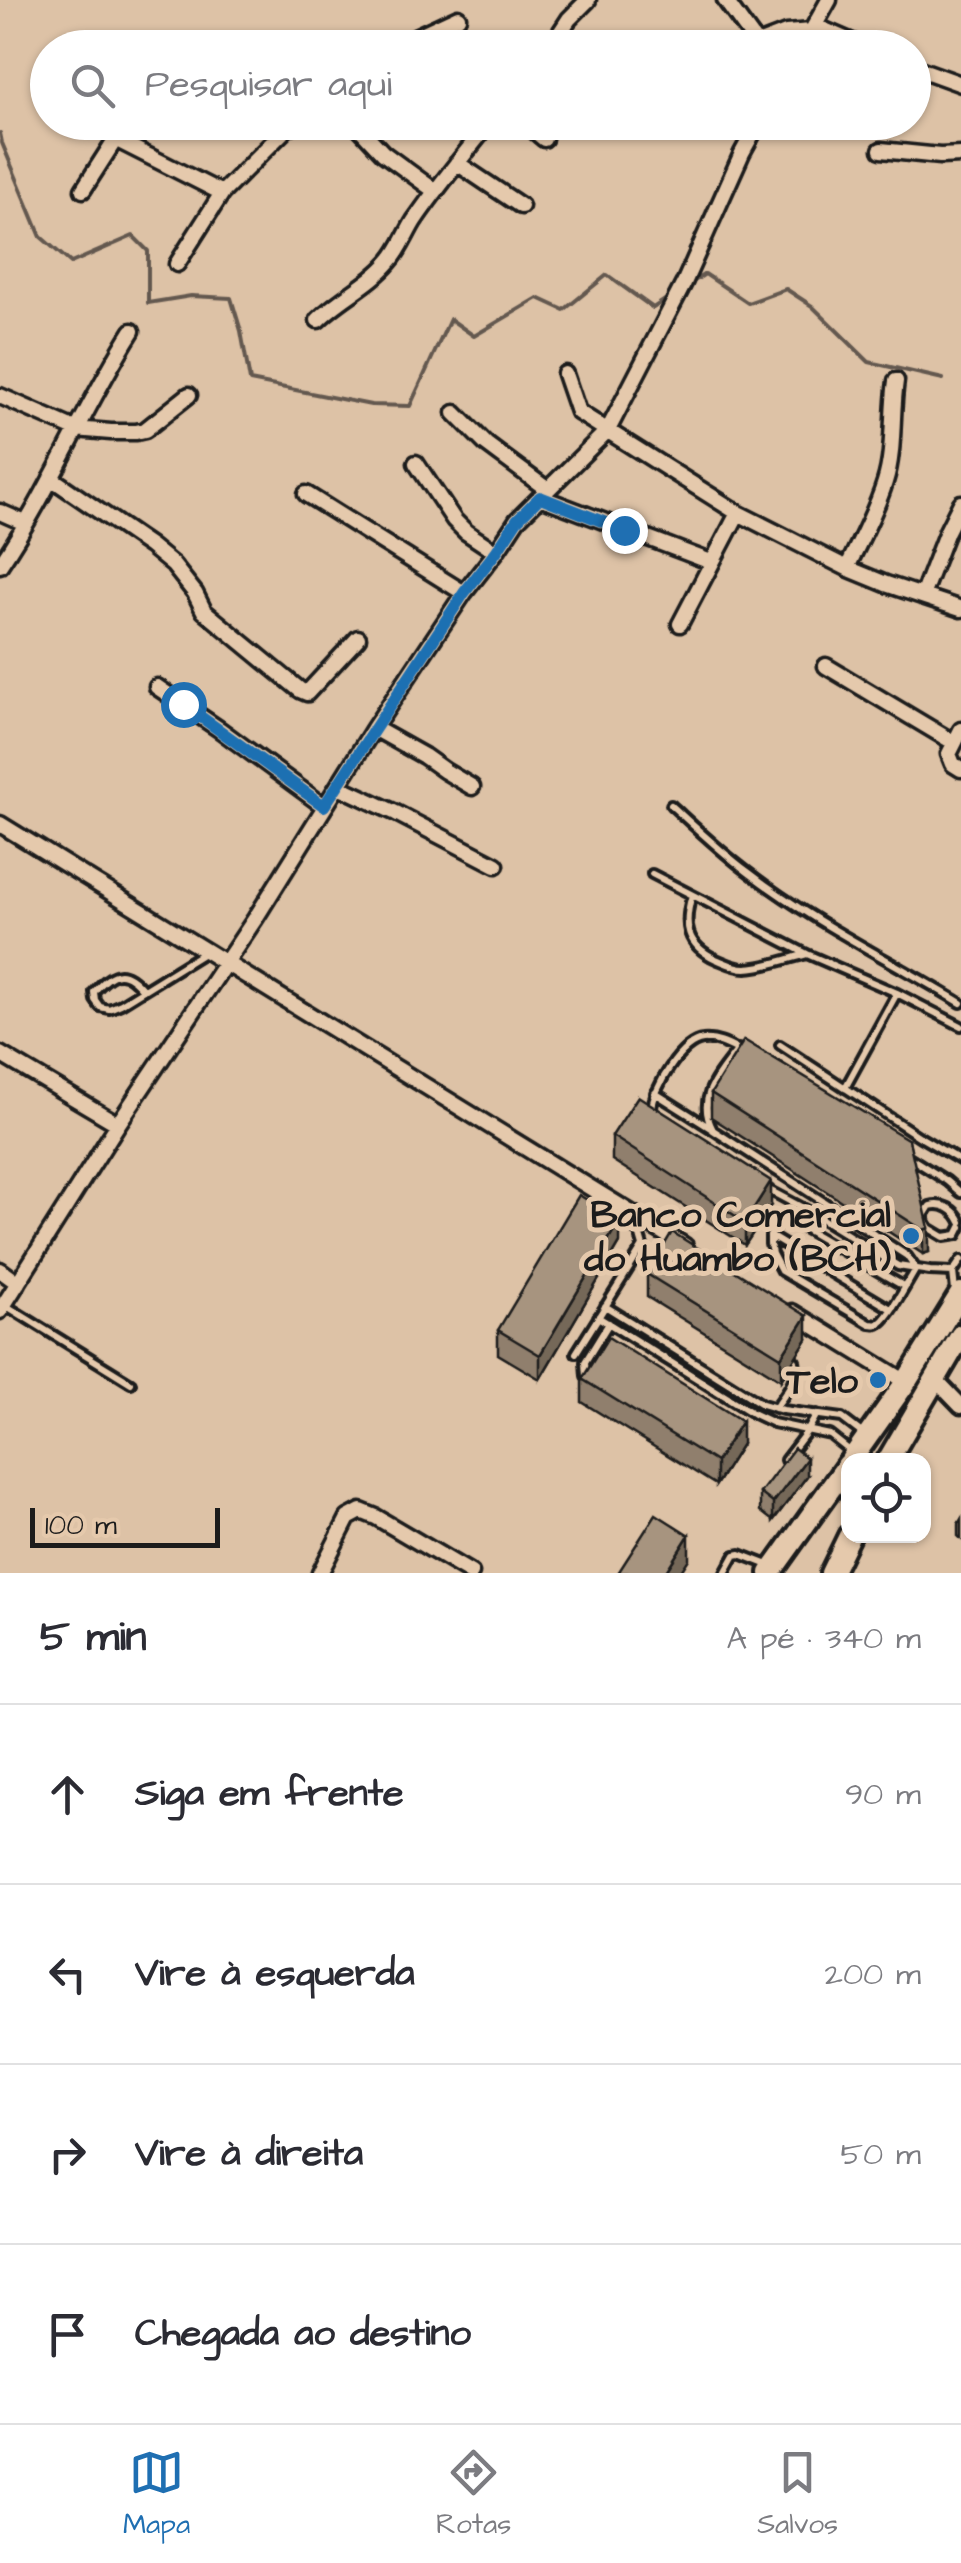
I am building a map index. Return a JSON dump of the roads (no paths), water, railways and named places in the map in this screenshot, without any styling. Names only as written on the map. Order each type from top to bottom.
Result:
[{"type":"main road","points":[[857,1453],[959,1298]]},
{"type":"main road","points":[[892,1453],[961,1335]]},
{"type":"main road","points":[[773,1571],[841,1475]]},
{"type":"main road","points":[[839,1570],[847,1543]]},
{"type":"street","points":[[562,30],[588,0]]},
{"type":"street","points":[[726,0],[747,30]]},
{"type":"street","points":[[813,28],[828,0]]},
{"type":"street","points":[[430,30],[458,17]]},
{"type":"street","points":[[804,30],[818,30]]},
{"type":"street","points":[[931,73],[961,84]]},
{"type":"street","points":[[83,190],[117,140],[222,193]]},
{"type":"street","points":[[176,264],[222,193],[275,140]]},
{"type":"street","points":[[371,140],[435,192]]},
{"type":"street","points":[[318,320],[393,258],[412,224],[476,140]]},
{"type":"street","points":[[2,1307],[464,593],[517,520],[608,430],[684,283],[749,140]]},
{"type":"street","points":[[881,150],[961,155]]},
{"type":"street","points":[[457,163],[521,206]]},
{"type":"street","points":[[0,566],[132,331]]},
{"type":"street","points":[[565,374],[578,412],[738,512],[847,568],[961,609]]},
{"type":"street","points":[[847,568],[886,481],[896,381]]},
{"type":"street","points":[[0,396],[75,429],[136,432],[145,430],[189,395]]},
{"type":"street","points":[[456,412],[486,444],[544,493],[711,562]]},
{"type":"street","points":[[416,463],[454,520],[496,552]]},
{"type":"street","points":[[51,478],[150,546],[195,592],[204,611],[300,690],[306,692],[358,638]]},
{"type":"street","points":[[306,494],[464,593]]},
{"type":"street","points":[[922,596],[961,502]]},
{"type":"street","points":[[0,512],[25,523]]},
{"type":"street","points":[[680,624],[738,512]]},
{"type":"street","points":[[826,666],[957,736],[949,754],[961,769]]},
{"type":"street","points":[[157,687],[324,806]]},
{"type":"street","points":[[374,728],[472,787]]},
{"type":"street","points":[[338,786],[496,866]]},
{"type":"street","points":[[0,824],[705,1258]]},
{"type":"street","points":[[0,1054],[118,1124]]},
{"type":"street","points":[[0,1270],[18,1283]]},
{"type":"street","points":[[772,1300],[906,1382]]},
{"type":"street","points":[[936,1380],[961,1406]]},
{"type":"street","points":[[320,1573],[348,1518],[361,1511],[471,1573]]},
{"type":"lane","points":[[672,805],[751,875],[847,938],[961,1003]]},
{"type":"lane","points":[[652,874],[961,1026]]},
{"type":"lane","points":[[692,895],[686,914],[688,931],[703,953],[747,968],[808,954]]},
{"type":"lane","points":[[143,990],[121,972],[94,992],[100,1007],[109,1008],[134,997],[206,951]]},
{"type":"lane","points":[[844,1088],[897,993]]},
{"type":"lane","points":[[656,1120],[651,1104],[654,1092],[693,1042],[713,1040],[754,1060]]},
{"type":"lane","points":[[780,1046],[961,1161]]},
{"type":"lane","points":[[713,1130],[706,1106],[710,1087],[738,1049]]},
{"type":"lane","points":[[654,1092],[907,1256],[916,1269]]},
{"type":"lane","points":[[899,1151],[961,1193]]},
{"type":"lane","points":[[756,1183],[898,1266],[954,1272]]},
{"type":"lane","points":[[939,1204],[958,1215],[961,1228],[953,1237],[944,1237],[929,1228],[924,1217],[930,1206],[939,1204]]},
{"type":"lane","points":[[576,1352],[642,1246],[639,1232],[607,1212]]},
{"type":"lane","points":[[905,1287],[788,1219],[778,1221],[770,1236],[772,1254],[781,1272],[870,1324],[882,1322],[905,1287],[916,1269]]},
{"type":"lane","points":[[770,1236],[891,1308]]},
{"type":"lane","points":[[959,1298],[954,1272],[961,1260]]},
{"type":"lane","points":[[606,1306],[762,1404],[842,1418],[856,1453]]},
{"type":"lane","points":[[2,1307],[131,1383]]},
{"type":"lane","points":[[598,1317],[754,1414],[773,1423],[830,1435],[855,1453]]},
{"type":"lane","points":[[591,1380],[586,1376],[586,1362],[609,1324]]},
{"type":"lane","points":[[775,1408],[794,1378],[795,1361]]},
{"type":"lane","points":[[784,1461],[816,1414]]},
{"type":"lane","points":[[725,1573],[735,1555],[740,1554],[773,1571]]},
{"type":"waterway","points":[[0,133],[41,237],[71,263],[133,236],[148,251],[148,303],[191,296],[231,298],[250,381],[371,405],[410,406],[450,319],[474,336],[538,298],[564,310],[607,275],[653,308],[671,296]]},
{"type":"waterway","points":[[688,285],[705,274],[748,303],[786,289],[812,306],[869,362],[943,379]]},
{"type":"place","name":"Banco Comercial do Huambo (BCH)","points":[[911,1236]]},
{"type":"place","name":"Telo","points":[[878,1380]]}]
